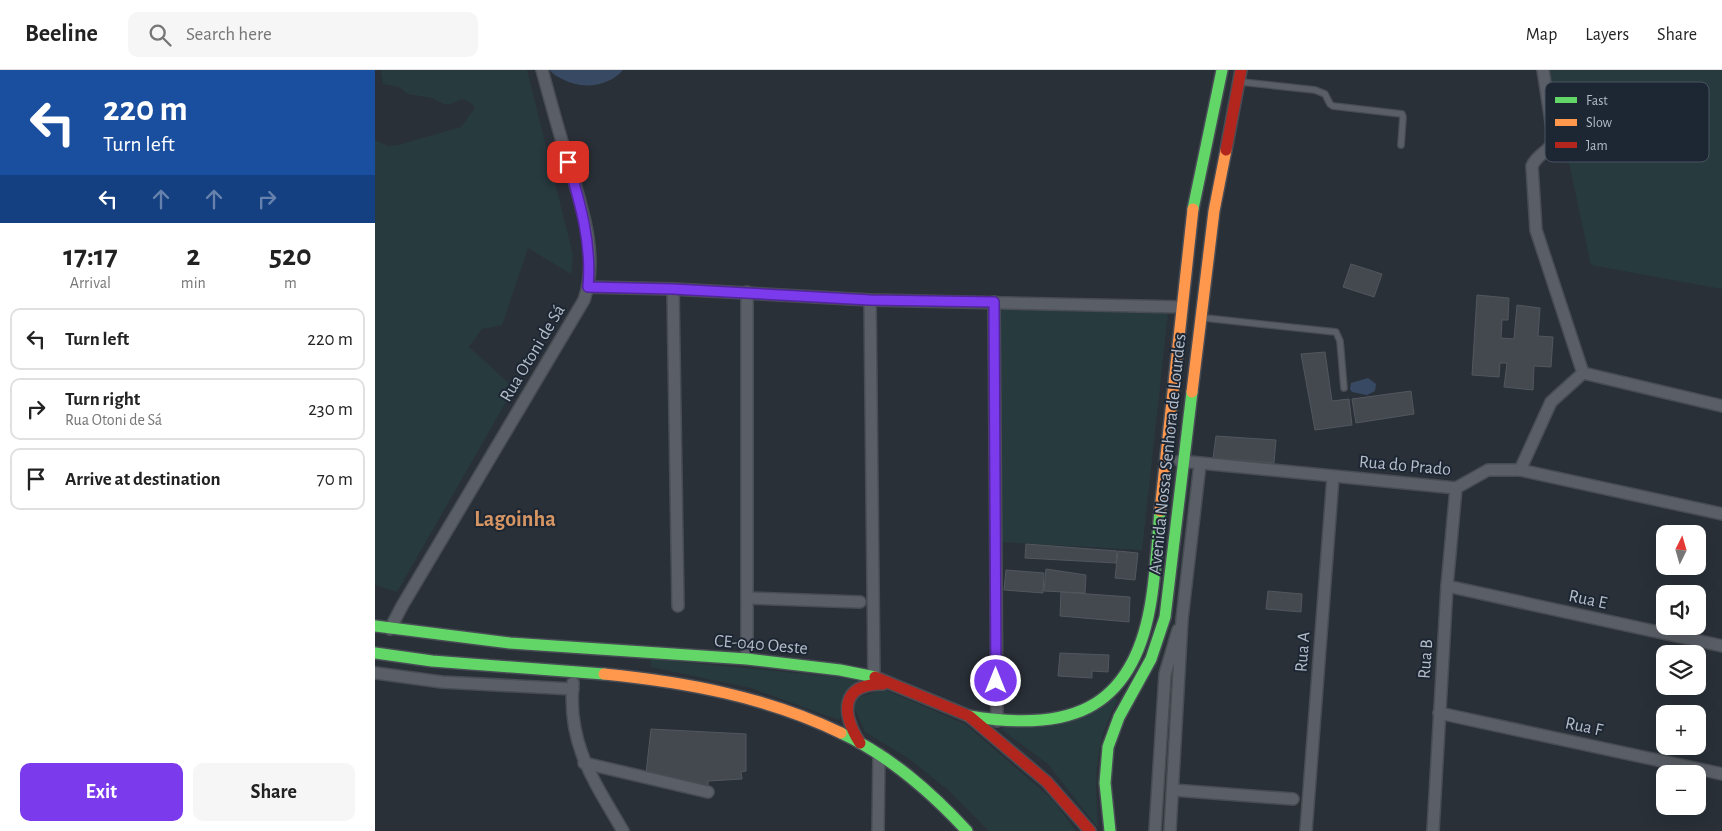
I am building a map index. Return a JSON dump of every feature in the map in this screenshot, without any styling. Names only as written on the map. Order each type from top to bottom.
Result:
[{"type":"main road","name":"Avenida Nossa Senhora de Lourdes","points":[[969,716],[997,721],[1038,722],[1058,719],[1080,712],[1100,701],[1116,688],[1127,672],[1136,651],[1150,607],[1193,206],[1222,70]]},
{"type":"main road","name":"Avenida Nossa Senhora de Lourdes","points":[[1110,831],[1105,778],[1106,757],[1111,735],[1150,663],[1165,617],[1214,211],[1239,76]]},
{"type":"main road","name":"CE-040 Oeste","points":[[375,626],[390,630],[510,644],[747,659],[840,670],[874,677],[903,687],[969,716],[1047,782],[1090,831]]},
{"type":"main road","points":[[375,653],[419,659],[653,678],[716,690],[778,708],[861,742],[944,806],[967,831]]},
{"type":"main road","points":[[861,742],[849,724],[847,715],[848,698],[853,692],[867,684],[903,687]]},
{"type":"street","name":"Rua Otoni de Sá","points":[[390,630],[402,606],[584,300],[588,287],[590,252],[583,212],[542,70]]},
{"type":"street","points":[[1543,70],[1545,83]]},
{"type":"street","points":[[1545,152],[1535,160],[1532,166],[1536,230],[1583,373]]},
{"type":"street","points":[[588,287],[747,292],[870,300],[1182,307]]},
{"type":"street","points":[[673,289],[678,606]]},
{"type":"street","points":[[747,292],[747,659]]},
{"type":"street","points":[[870,300],[874,677]]},
{"type":"street","points":[[994,302],[997,721]]},
{"type":"street","points":[[1583,373],[1722,406]]},
{"type":"street","points":[[1520,470],[1551,402],[1583,373]]},
{"type":"street","name":"Rua do Prado","points":[[1166,460],[1456,488],[1488,470],[1520,470],[1722,514]]},
{"type":"street","points":[[1171,831],[1183,619],[1200,464]]},
{"type":"street","name":"Rua A","points":[[1306,831],[1333,476]]},
{"type":"street","name":"Rua B","points":[[1433,831],[1447,586],[1456,488]]},
{"type":"street","name":"Rua E","points":[[1447,586],[1722,646]]},
{"type":"street","points":[[747,598],[860,602]]},
{"type":"street","points":[[1155,831],[1165,674],[1172,646],[1183,619]]},
{"type":"street","points":[[575,671],[573,689],[574,733],[584,763],[623,831]]},
{"type":"street","points":[[375,673],[442,682],[573,689]]},
{"type":"street","name":"Rua F","points":[[1439,713],[1722,774]]},
{"type":"street","points":[[878,831],[879,754]]},
{"type":"street","points":[[584,763],[708,792]]},
{"type":"street","points":[[1173,790],[1293,799]]},
{"type":"lane","points":[[1239,76],[1315,90],[1325,94],[1333,106],[1402,114],[1401,145]]},
{"type":"lane","points":[[1200,318],[1335,332],[1340,340],[1344,388]]},
{"type":"green space","points":[[381,70],[527,70],[573,255],[571,274],[528,248],[502,325],[482,329],[469,347],[514,388],[397,592],[375,585],[375,140],[388,146],[398,145],[461,127],[475,108],[470,102],[462,99],[451,104],[444,104],[432,98],[408,94],[399,87],[383,84]]},
{"type":"green space","points":[[1549,70],[1722,70],[1722,289],[1591,265],[1569,162],[1709,162],[1709,82],[1552,82]]},
{"type":"green space","points":[[997,304],[1168,313],[1142,550],[998,542]]},
{"type":"green space","points":[[651,659],[858,679],[839,720],[751,688],[651,667]]},
{"type":"green space","points":[[883,689],[965,724],[1052,799],[1076,831],[989,831],[947,789],[908,758],[865,732],[851,700]]},
{"type":"green space","points":[[1114,697],[1118,700],[1104,732],[1097,762],[1098,828],[1048,764],[1001,729]]},
{"type":"water","points":[[550,70],[623,70],[617,76],[602,83],[578,85],[562,79]]},
{"type":"water","points":[[1368,378],[1376,384],[1375,391],[1367,395],[1352,392],[1350,389],[1351,383]]},
{"type":"building","points":[[1351,264],[1382,274],[1374,297],[1343,287]]},
{"type":"building","points":[[1477,295],[1509,298],[1508,320],[1502,320],[1501,338],[1514,339],[1517,305],[1540,308],[1538,336],[1553,337],[1551,367],[1534,366],[1533,390],[1504,387],[1507,363],[1500,363],[1499,377],[1472,375]]},
{"type":"building","points":[[1325,352],[1332,401],[1349,399],[1352,425],[1315,430],[1301,354]]},
{"type":"building","points":[[1411,391],[1414,414],[1356,423],[1352,399]]},
{"type":"building","points":[[1216,436],[1276,440],[1274,463],[1213,458]]},
{"type":"building","points":[[1026,544],[1117,551],[1116,563],[1025,558]]},
{"type":"building","points":[[1118,551],[1138,553],[1135,580],[1115,578]]},
{"type":"building","points":[[1046,569],[1086,575],[1085,593],[1044,591]]},
{"type":"building","points":[[1006,570],[1044,573],[1043,593],[1004,590]]},
{"type":"building","points":[[1268,591],[1302,594],[1301,612],[1266,609]]},
{"type":"building","points":[[1061,592],[1130,597],[1129,622],[1060,616]]},
{"type":"building","points":[[1060,653],[1109,655],[1108,672],[1092,671],[1092,678],[1058,676]]},
{"type":"building","points":[[651,729],[746,734],[746,771],[741,772],[742,779],[708,781],[708,786],[646,773]]},
{"type":"traffic: fast","points":[[1193,209],[1222,70]]},
{"type":"traffic: fast","points":[[1110,831],[1105,783],[1108,747],[1119,717],[1151,659],[1165,617],[1192,392]]},
{"type":"traffic: fast","points":[[969,716],[1036,721],[1064,716],[1089,707],[1110,692],[1127,671],[1141,643],[1152,595],[1160,511]]},
{"type":"traffic: fast","points":[[375,626],[510,643],[747,659],[840,670],[875,677]]},
{"type":"traffic: fast","points":[[375,653],[432,661],[604,674]]},
{"type":"traffic: fast","points":[[841,733],[876,752],[909,776],[939,802],[967,831]]},
{"type":"traffic: slow","points":[[1192,392],[1214,211],[1226,150]]},
{"type":"traffic: slow","points":[[1160,511],[1193,209]]},
{"type":"traffic: slow","points":[[604,674],[634,677],[725,693],[784,710],[813,720],[841,733]]},
{"type":"traffic: jam","points":[[1226,150],[1241,70]]},
{"type":"traffic: jam","points":[[875,677],[969,716],[1047,782],[1090,831]]},
{"type":"traffic: jam","points":[[860,743],[850,721],[848,702],[859,689],[869,685],[883,684]]},
{"type":"district","name":"Lagoinha","points":[[515,518]]},
{"type":"route","points":[[568,162],[583,212],[590,252],[588,287],[747,292],[870,300],[994,302],[996,681]]}]
